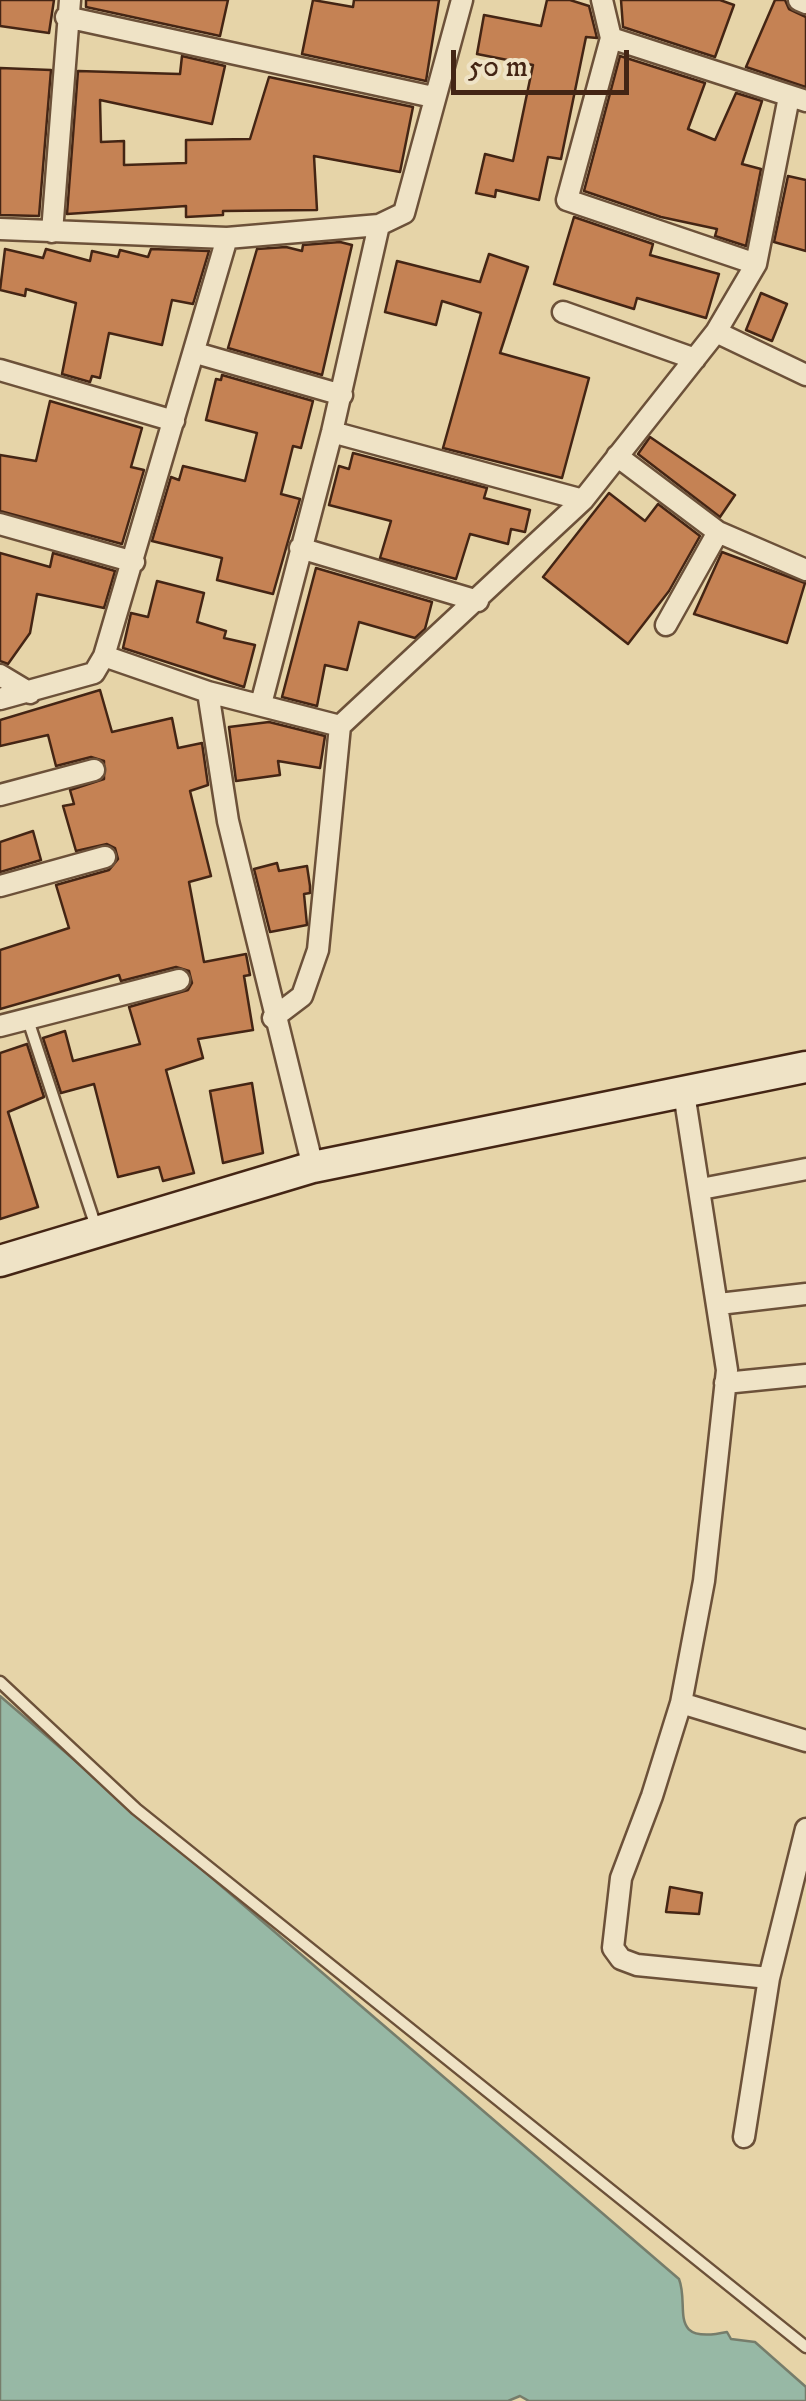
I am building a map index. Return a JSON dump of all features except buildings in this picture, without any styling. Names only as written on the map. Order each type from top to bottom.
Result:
[{"type":"street","points":[[0,229],[228,238],[379,225],[404,214],[462,0]]},
{"type":"street","points":[[602,0],[611,38],[567,200],[756,264]]},
{"type":"street","points":[[798,0],[806,3]]},
{"type":"street","points":[[52,232],[68,9],[433,97]]},
{"type":"street","points":[[273,1018],[302,996],[318,950],[340,726],[583,500],[716,332],[756,264],[797,99],[611,38]]},
{"type":"street","points":[[261,704],[342,394],[379,225]]},
{"type":"street","points":[[0,699],[94,674],[104,656],[228,238]]},
{"type":"street","points":[[563,312],[694,359]]},
{"type":"street","points":[[716,332],[806,375]]},
{"type":"street","points":[[196,353],[342,394]]},
{"type":"street","points":[[0,370],[174,421]]},
{"type":"street","points":[[332,432],[583,500]]},
{"type":"street","points":[[617,456],[718,532],[806,570]]},
{"type":"street","points":[[0,524],[134,562]]},
{"type":"street","points":[[666,625],[718,532]]},
{"type":"street","points":[[300,548],[478,601]]},
{"type":"street","points":[[104,656],[208,692],[340,726]]},
{"type":"street","points":[[0,675],[30,693]]},
{"type":"street","points":[[208,692],[228,821],[312,1167]]},
{"type":"street","points":[[0,795],[94,770]]},
{"type":"street","points":[[0,886],[105,856]]},
{"type":"street","points":[[0,1026],[179,980]]},
{"type":"street","points":[[0,1261],[312,1167],[806,1067]]},
{"type":"street","points":[[684,1092],[687,1131],[719,1304],[726,1384],[704,1581],[681,1703],[652,1796],[620,1878],[612,1948],[621,1959],[637,1965],[768,1978]]},
{"type":"street","points":[[698,1181],[806,1169]]},
{"type":"street","points":[[719,1304],[806,1294]]},
{"type":"street","points":[[726,1384],[806,1375]]},
{"type":"street","points":[[681,1703],[806,1741]]},
{"type":"street","points":[[744,2137],[768,1978],[806,1829]]},
{"type":"lane","points":[[28,1019],[97,1229]]},
{"type":"lane","points":[[0,1682],[136,1809],[806,2348]]},
{"type":"shaded area","points":[[0,1696],[679,2279],[688,2328],[708,2335],[727,2332],[731,2339],[755,2342],[806,2387],[806,2401],[529,2401],[520,2396],[508,2401],[0,2401]]}]
